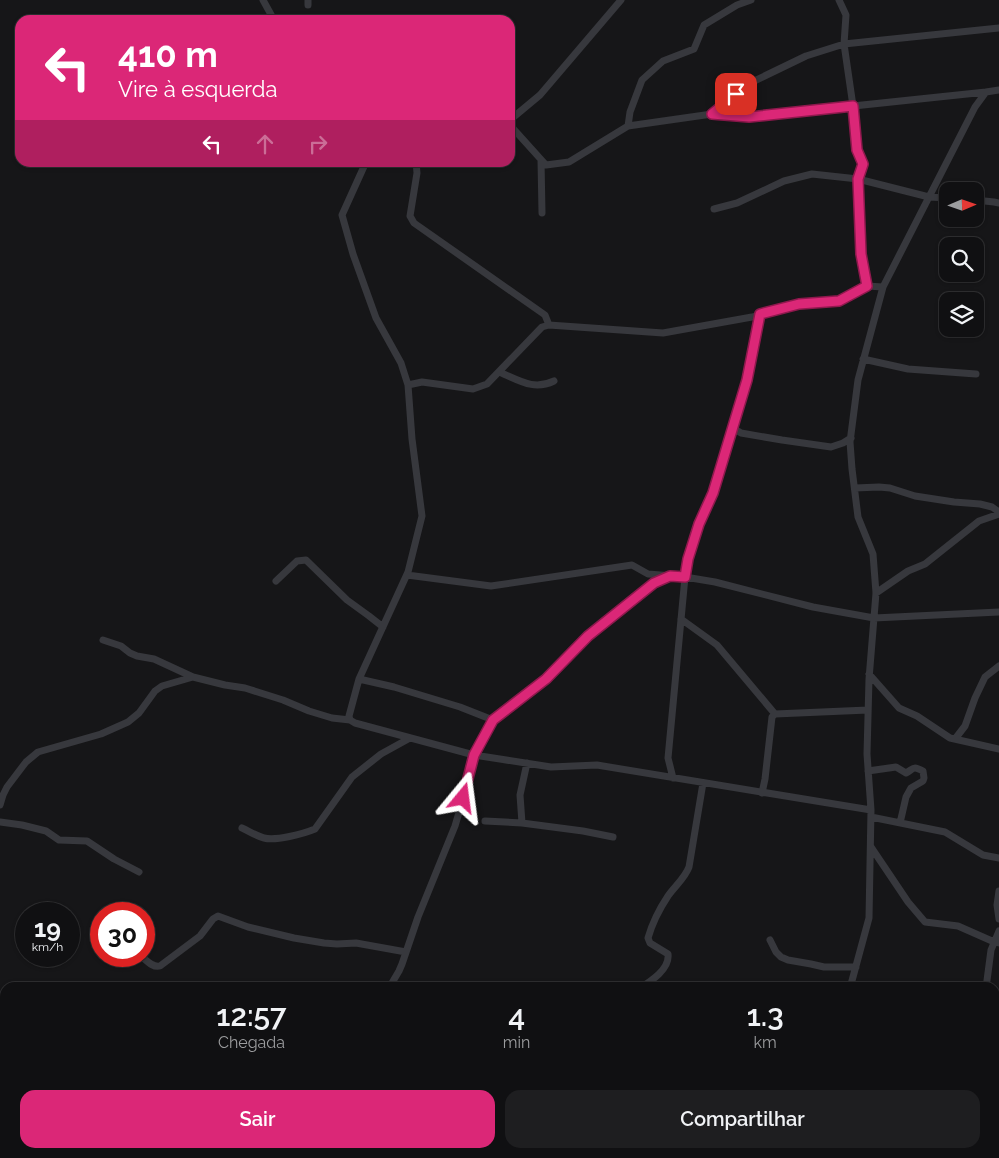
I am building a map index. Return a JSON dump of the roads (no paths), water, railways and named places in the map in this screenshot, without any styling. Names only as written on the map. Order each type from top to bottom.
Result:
[{"type":"street","points":[[263,0],[271,15]]},
{"type":"street","points":[[515,116],[540,95],[621,0]]},
{"type":"street","points":[[839,0],[846,15],[844,44],[857,150],[863,164],[858,179],[861,254],[867,286]]},
{"type":"street","points":[[628,126],[630,112],[642,80],[663,61],[694,49],[704,25],[746,1]]},
{"type":"street","points":[[712,114],[748,84],[806,56],[844,44],[999,28]]},
{"type":"street","points":[[515,131],[546,165],[569,162],[628,126],[712,114],[749,117],[999,90]]},
{"type":"street","points":[[852,982],[869,918],[871,814],[867,754],[869,674],[876,593],[873,554],[858,517],[855,488],[851,438],[858,380],[883,287],[975,107],[986,92]]},
{"type":"street","points":[[541,160],[542,213]]},
{"type":"street","points":[[350,720],[349,716],[359,679],[407,575],[422,516],[412,439],[408,385],[401,363],[376,318],[353,254],[342,214],[364,167]]},
{"type":"street","points":[[416,167],[410,216],[414,223],[545,315],[549,325]]},
{"type":"street","points":[[714,209],[737,203],[784,181],[812,174],[858,179],[929,197],[939,198]]},
{"type":"street","points":[[984,201],[999,204]]},
{"type":"street","points":[[408,385],[422,382],[473,389],[487,384],[542,327],[549,325],[663,333],[752,317],[799,304],[839,301],[867,286],[883,287]]},
{"type":"street","points":[[673,778],[668,758],[688,559],[699,524],[713,493],[733,428],[747,380],[760,314]]},
{"type":"street","points":[[864,359],[908,368],[976,374]]},
{"type":"street","points":[[499,372],[534,386],[546,385],[554,381]]},
{"type":"street","points":[[733,428],[740,433],[831,447],[843,444],[851,438]]},
{"type":"street","points":[[855,488],[880,486],[915,496],[980,504],[992,507],[999,513],[979,521],[925,564],[908,571],[876,593]]},
{"type":"street","points":[[276,581],[296,561],[306,560],[347,600],[383,627]]},
{"type":"street","points":[[407,575],[491,586],[632,565],[648,574],[715,582],[813,607],[874,618],[999,612]]},
{"type":"street","points":[[393,982],[399,971],[454,826],[468,782],[474,755],[493,720],[546,679],[588,636],[654,583],[670,576]]},
{"type":"street","points":[[681,619],[717,645],[775,714]]},
{"type":"street","points":[[103,640],[121,646],[130,654],[154,659],[193,677],[246,688],[332,718],[350,720],[354,723],[474,755],[551,767],[597,765],[762,792],[871,814],[900,823],[945,832],[983,855],[999,858]]},
{"type":"street","points":[[954,739],[965,726],[985,677],[999,666]]},
{"type":"street","points":[[869,674],[899,708],[917,716],[950,738],[999,749]]},
{"type":"street","points":[[0,805],[8,787],[26,762],[38,752],[101,734],[128,722],[139,713],[155,691],[162,686],[193,677]]},
{"type":"street","points":[[359,679],[394,687],[460,707],[493,720]]},
{"type":"street","points":[[775,714],[868,710]]},
{"type":"street","points":[[762,792],[772,717],[775,714]]},
{"type":"street","points":[[242,828],[269,839],[306,834],[315,830],[352,777],[382,754],[410,738]]},
{"type":"street","points":[[522,823],[520,795],[527,763]]},
{"type":"street","points":[[868,771],[896,768],[906,773],[915,767],[923,771],[923,782],[911,788],[904,800],[900,823]]},
{"type":"street","points":[[649,982],[656,977],[668,962],[668,954],[650,943],[648,938],[656,916],[687,871],[703,783]]},
{"type":"street","points":[[485,820],[583,831],[613,837]]},
{"type":"street","points":[[0,822],[46,831],[58,840],[87,841],[114,859],[139,872]]},
{"type":"street","points":[[871,847],[908,902],[925,922],[958,926],[997,942]]},
{"type":"street","points":[[999,891],[996,906],[999,919]]},
{"type":"street","points":[[155,966],[160,966],[200,936],[213,919],[218,916],[248,927],[294,938],[324,943],[356,943],[406,952]]},
{"type":"street","points":[[987,982],[990,959],[999,931]]},
{"type":"street","points":[[770,940],[776,952],[788,960],[824,968],[856,967]]}]
